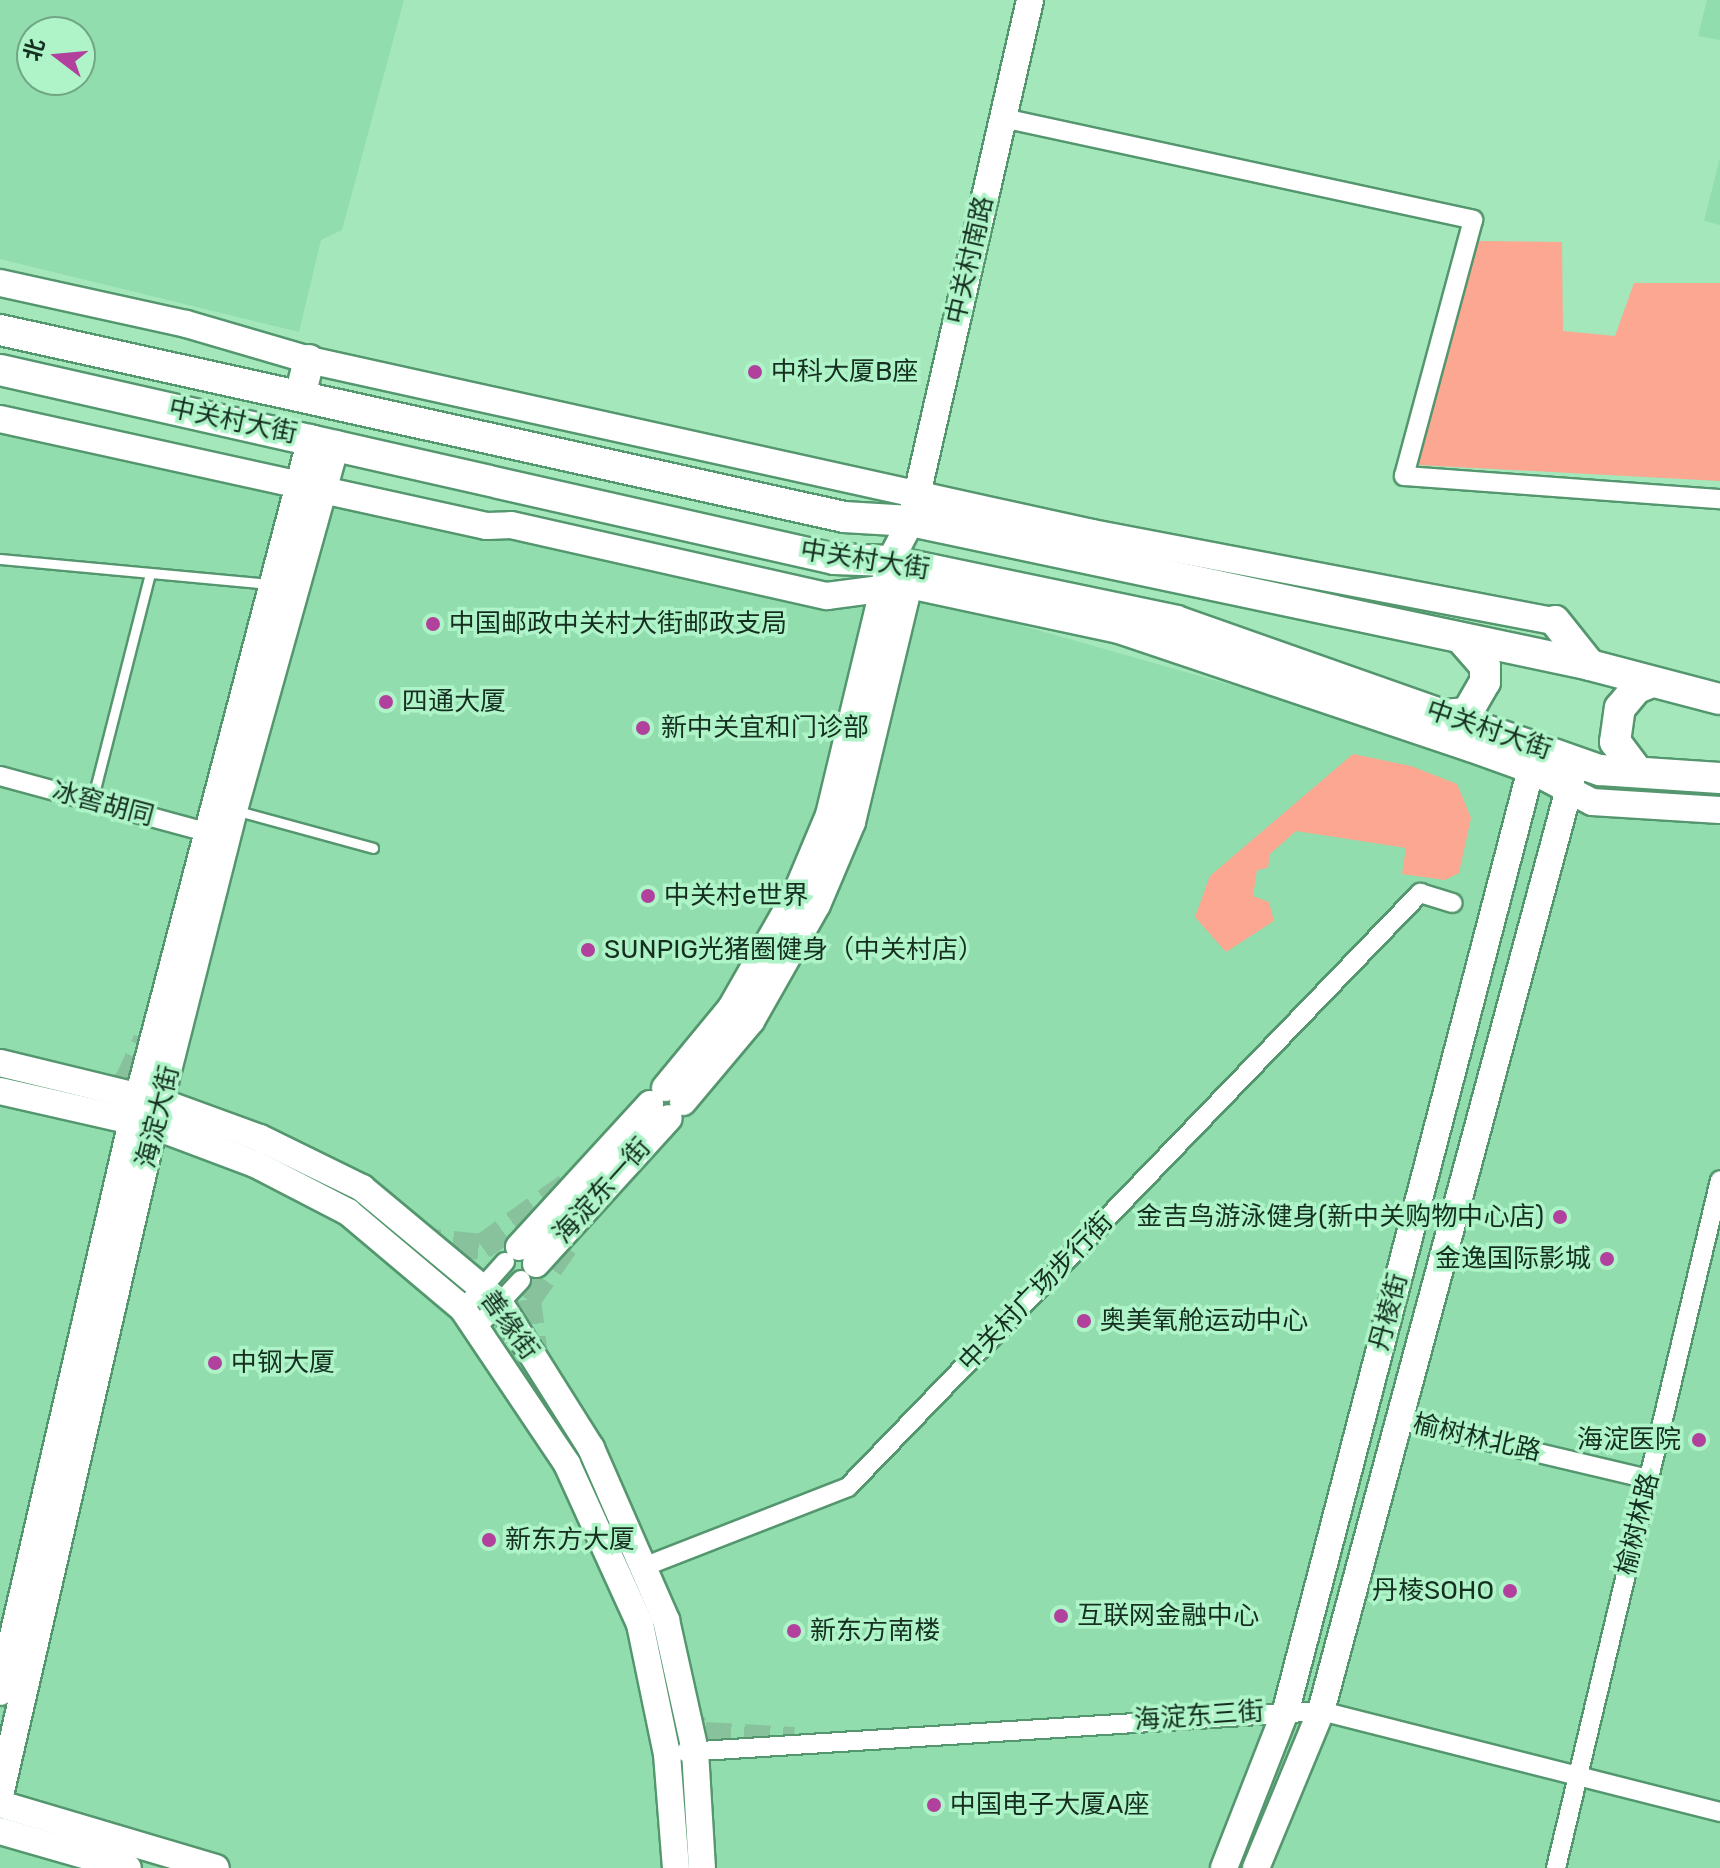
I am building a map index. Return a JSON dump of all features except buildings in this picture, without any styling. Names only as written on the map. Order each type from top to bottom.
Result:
[{"type":"main road","name":"中关村南路","points":[[899,575],[1030,0]]},
{"type":"main road","name":"中关村大街","points":[[0,283],[186,324],[309,360],[1462,640],[1590,665],[1720,699]]},
{"type":"main road","name":"中关村大街","points":[[0,330],[844,517],[914,507],[1092,533],[1555,621]]},
{"type":"main road","points":[[300,396],[309,360]]},
{"type":"main road","name":"中关村大街","points":[[0,370],[324,441],[899,575],[1175,646],[1533,760],[1578,759],[1600,770],[1720,778]]},
{"type":"main road","points":[[0,419],[486,526],[511,525],[827,596],[899,575]]},
{"type":"main road","name":"海淀大街","points":[[0,1692],[147,1111],[234,810],[324,441]]},
{"type":"main road","name":"海淀大街","points":[[0,1795],[206,832],[272,584],[312,487]]},
{"type":"main road","name":"中关村大街","points":[[899,575],[1176,621],[1444,715],[1533,760],[1567,789],[1592,802],[1720,810]]},
{"type":"main road","name":"海淀东一街","points":[[520,1263],[667,1103],[751,1021],[817,905],[852,822],[899,575]]},
{"type":"main road","points":[[1555,621],[1590,665]]},
{"type":"main road","points":[[1444,715],[1467,713],[1485,682],[1485,666],[1462,640]]},
{"type":"main road","points":[[1638,772],[1615,742],[1618,719],[1628,698],[1652,682]]},
{"type":"main road","name":"丹棱街","points":[[1256,1868],[1321,1711],[1567,789],[1578,759]]},
{"type":"main road","name":"丹棱街","points":[[1224,1868],[1286,1710],[1533,760]]},
{"type":"main road","name":"善缘街","points":[[0,1063],[147,1111],[260,1138],[362,1188],[491,1294],[591,1448],[666,1620],[695,1751],[702,1868]]},
{"type":"main road","name":"善缘街","points":[[0,1091],[147,1111],[348,1212],[471,1318],[567,1464],[640,1624],[667,1754],[676,1868]]},
{"type":"main road","points":[[0,1804],[216,1868]]},
{"type":"main road","points":[[0,1831],[128,1868]]},
{"type":"street","points":[[1003,118],[1473,220],[1404,476],[1720,499]]},
{"type":"street","name":"冰窖胡同","points":[[0,776],[206,832]]},
{"type":"street","points":[[206,832],[234,810]]},
{"type":"street","name":"中关村广场步行街","points":[[643,1567],[848,1487],[1420,893],[1453,903]]},
{"type":"street","name":"榆树林路","points":[[1556,1868],[1720,1180]]},
{"type":"street","name":"海淀东一街","points":[[471,1318],[520,1263]]},
{"type":"street","name":"榆树林北路","points":[[1399,1420],[1648,1479]]},
{"type":"street","name":"海淀东三街","points":[[667,1754],[1286,1710],[1321,1711],[1720,1812]]},
{"type":"lane","points":[[0,559],[272,584]]},
{"type":"lane","points":[[92,801],[150,574]]},
{"type":"lane","points":[[234,810],[373,848]]},
{"type":"shaded area","points":[[0,0],[404,0],[342,230],[321,240],[299,332],[0,259]]},
{"type":"shaded area","points":[[1707,0],[1720,0],[1720,40],[1698,36]]},
{"type":"shaded area","points":[[1720,158],[1720,225],[1704,221]]},
{"type":"shaded area","points":[[1478,241],[1562,242],[1563,331],[1615,336],[1634,283],[1720,283],[1720,481],[1418,465]]},
{"type":"shaded area","points":[[0,419],[826,596],[907,593],[1531,770],[1592,802],[1720,810],[1720,1868],[0,1868]]},
{"type":"shaded area","points":[[1353,754],[1411,766],[1457,784],[1471,818],[1459,873],[1445,880],[1402,874],[1406,848],[1296,831],[1270,854],[1268,868],[1257,870],[1253,896],[1269,902],[1274,921],[1226,952],[1195,917],[1210,876]]},
{"type":"tunnel","points":[[95,1092],[109,1093],[127,1082],[146,1040]]},
{"type":"tunnel","points":[[0,1078],[42,1087]]},
{"type":"tunnel","points":[[414,1240],[482,1247],[567,1186]]},
{"type":"tunnel","points":[[536,1363],[528,1300],[570,1239]]},
{"type":"tunnel","points":[[466,1301],[503,1333],[573,1454]]},
{"type":"tunnel","points":[[664,1657],[674,1737]]},
{"type":"tunnel","points":[[678,1712],[705,1735],[794,1740]]},
{"type":"place","name":"中科大厦B座","points":[[755,372]]},
{"type":"place","name":"中国邮政中关村大街邮政支局","points":[[433,624]]},
{"type":"place","name":"四通大厦","points":[[386,702]]},
{"type":"place","name":"新中关宜和门诊部","points":[[643,728]]},
{"type":"place","name":"中关村e世界","points":[[648,896]]},
{"type":"place","name":"SUNPIG光猪圈健身（中关村店）","points":[[588,950]]},
{"type":"place","name":"金吉鸟游泳健身(新中关购物中心店)","points":[[1560,1217]]},
{"type":"place","name":"金逸国际影城","points":[[1607,1259]]},
{"type":"place","name":"奥美氧舱运动中心","points":[[1084,1321]]},
{"type":"place","name":"中钢大厦","points":[[215,1363]]},
{"type":"place","name":"海淀医院","points":[[1699,1440]]},
{"type":"place","name":"新东方大厦","points":[[489,1540]]},
{"type":"place","name":"丹棱SOHO","points":[[1510,1591]]},
{"type":"place","name":"互联网金融中心","points":[[1061,1616]]},
{"type":"place","name":"新东方南楼","points":[[794,1631]]},
{"type":"place","name":"中国电子大厦A座","points":[[934,1805]]}]
